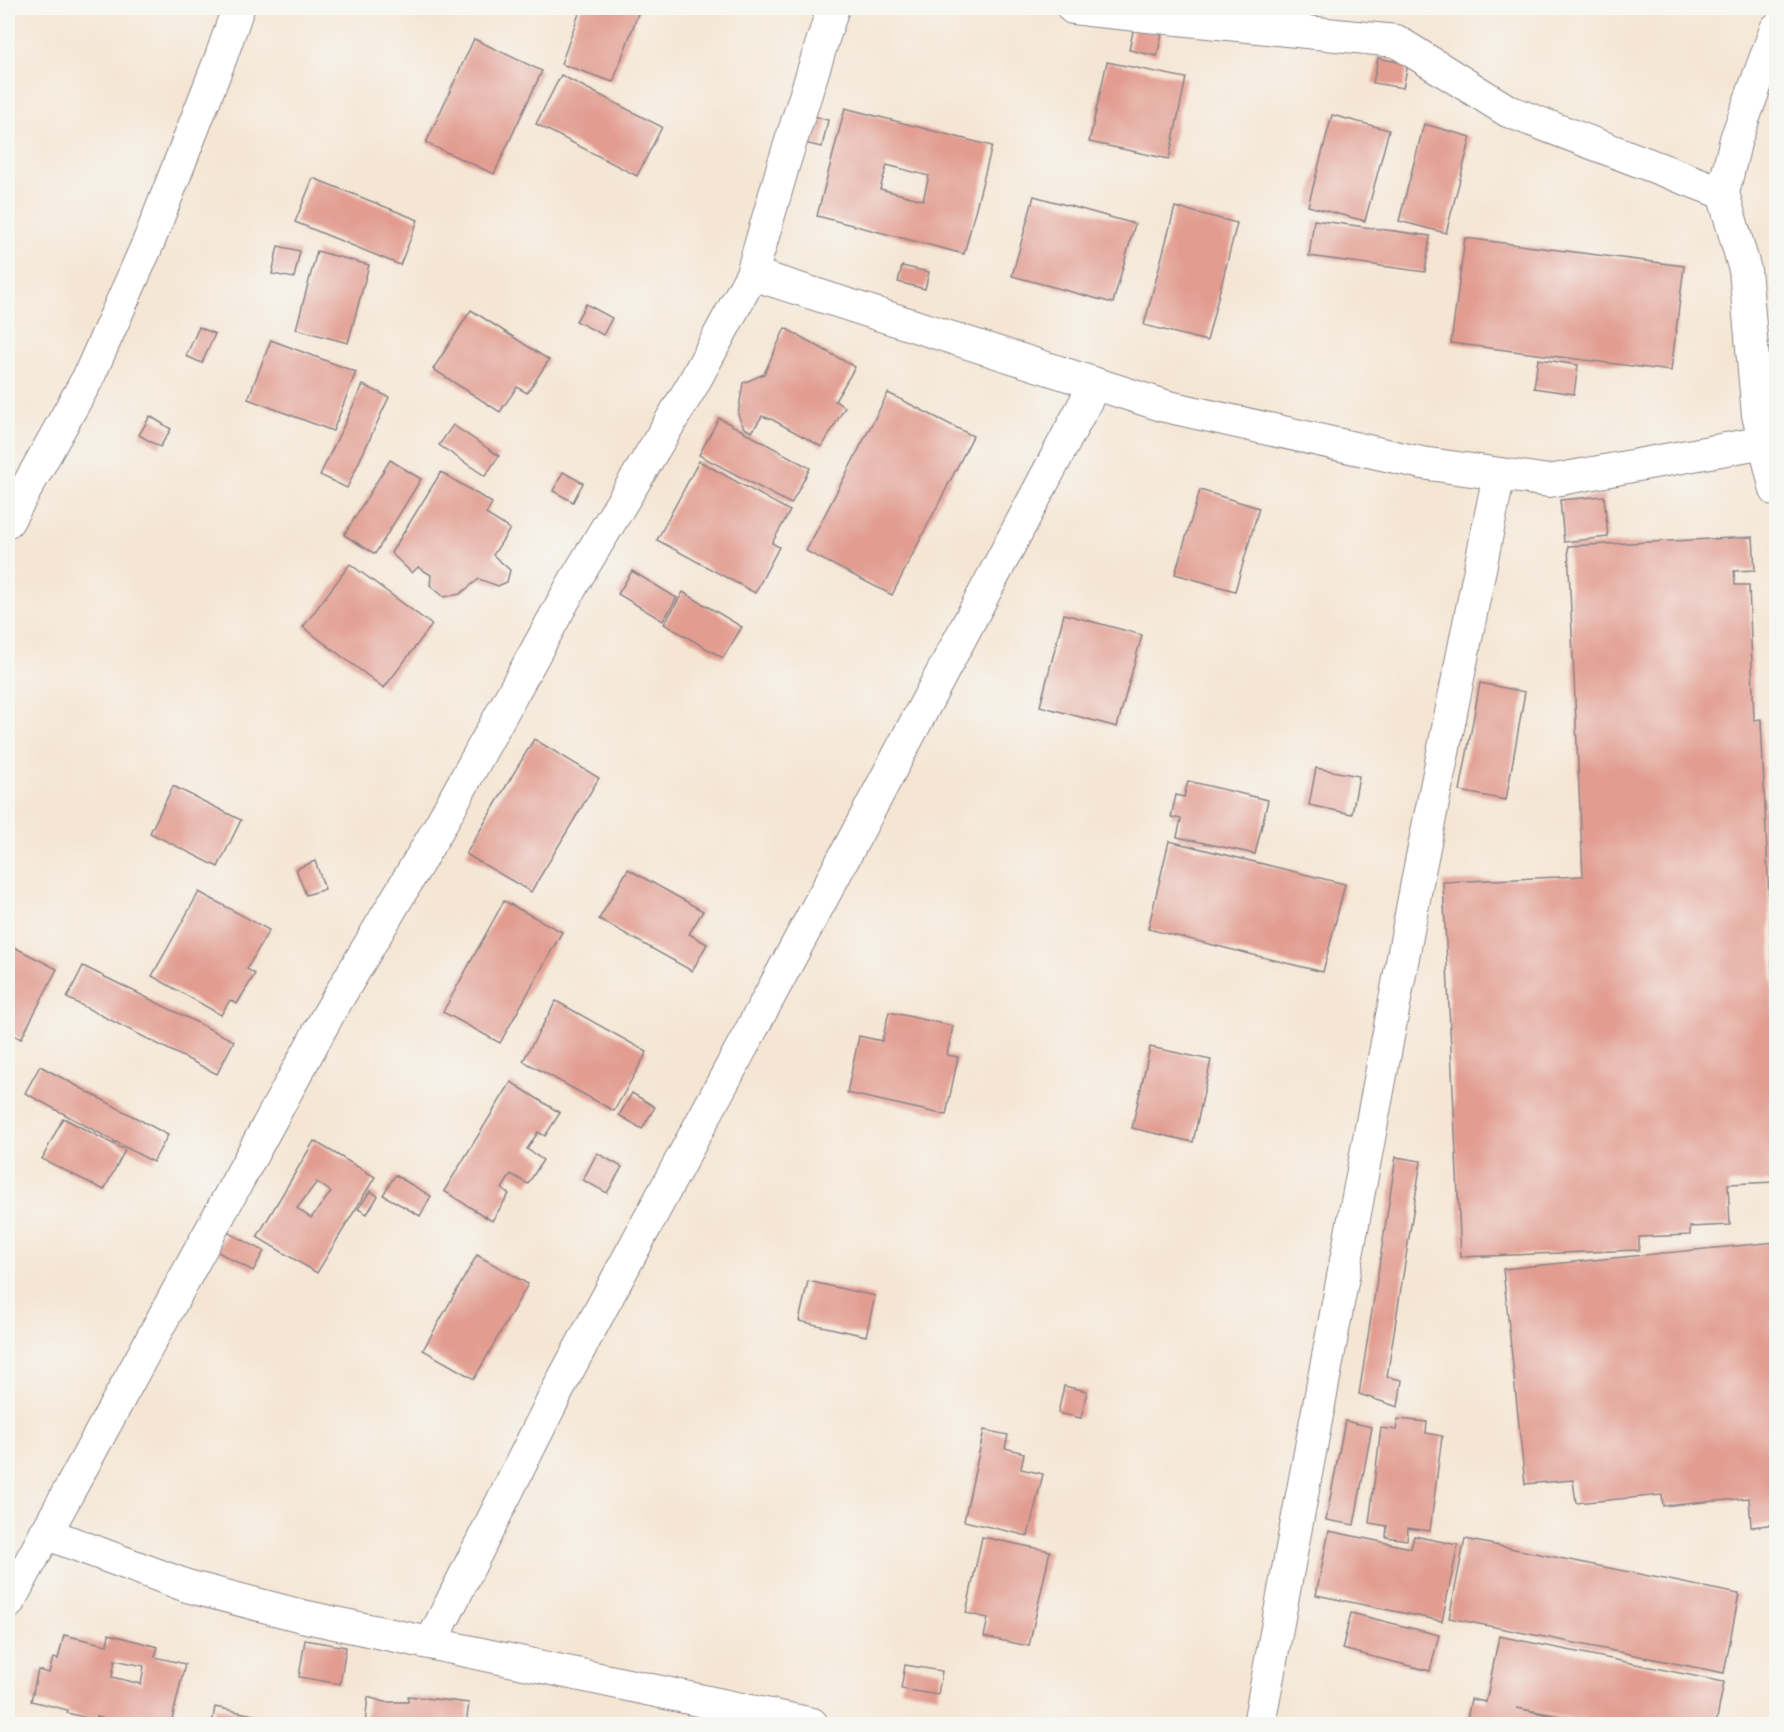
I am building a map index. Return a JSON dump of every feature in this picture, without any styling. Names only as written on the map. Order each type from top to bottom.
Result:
[{"type":"street","points":[[8,521],[88,378],[150,241],[238,8]]},
{"type":"street","points":[[8,1603],[328,1015],[438,829],[574,582],[693,384],[752,274],[833,8]]},
{"type":"street","points":[[1073,8],[1396,41],[1508,111],[1723,193]]},
{"type":"street","points":[[1776,29],[1736,139],[1723,193],[1745,270],[1758,415],[1776,490]]},
{"type":"street","points":[[752,274],[1165,406],[1422,463],[1549,481],[1765,442]]},
{"type":"street","points":[[431,1643],[566,1374],[854,839],[1095,384]]},
{"type":"street","points":[[1259,1725],[1419,872],[1499,474]]},
{"type":"street","points":[[45,1533],[187,1586],[302,1616],[812,1725]]},
{"type":"building","points":[[581,8],[640,8],[613,82],[561,64]]},
{"type":"building","points":[[1134,27],[1162,34],[1157,56],[1129,50]]},
{"type":"building","points":[[474,39],[542,71],[494,174],[426,143]]},
{"type":"building","points":[[1378,58],[1408,64],[1403,88],[1373,83]]},
{"type":"building","points":[[1107,62],[1186,78],[1169,159],[1089,142]]},
{"type":"building","points":[[561,75],[662,127],[637,176],[536,124]]},
{"type":"building","points":[[845,108],[992,146],[964,254],[817,216]],"holes":[[[887,165],[929,176],[923,200],[880,189]]]},
{"type":"building","points":[[810,115],[828,120],[822,147],[804,143]]},
{"type":"building","points":[[1332,115],[1389,130],[1365,221],[1308,206]]},
{"type":"building","points":[[1424,124],[1471,137],[1446,233],[1399,221]]},
{"type":"building","points":[[313,178],[418,220],[400,265],[295,222]]},
{"type":"building","points":[[1034,196],[1135,224],[1113,303],[1012,276]]},
{"type":"building","points":[[1175,207],[1237,223],[1207,341],[1144,325]]},
{"type":"building","points":[[1314,220],[1430,236],[1425,272],[1309,256]]},
{"type":"building","points":[[1465,238],[1684,266],[1671,371],[1451,343]]},
{"type":"building","points":[[278,246],[300,251],[294,278],[272,274]]},
{"type":"building","points":[[317,251],[369,265],[348,343],[296,329]]},
{"type":"building","points":[[902,266],[929,272],[925,289],[898,282]]},
{"type":"building","points":[[586,304],[612,318],[603,335],[576,321]]},
{"type":"building","points":[[471,310],[549,360],[527,393],[517,387],[500,412],[433,369]]},
{"type":"building","points":[[199,327],[215,334],[202,363],[186,356]]},
{"type":"building","points":[[785,328],[855,367],[835,401],[845,407],[822,447],[762,416],[752,432],[744,428],[738,415],[743,383],[764,374]]},
{"type":"building","points":[[271,340],[356,372],[333,431],[248,399]]},
{"type":"building","points":[[1538,359],[1578,365],[1574,394],[1534,388]]},
{"type":"building","points":[[363,385],[389,397],[347,488],[320,475]]},
{"type":"building","points":[[888,393],[973,436],[892,595],[806,551]]},
{"type":"building","points":[[150,416],[171,429],[160,447],[139,435]]},
{"type":"building","points":[[719,418],[810,468],[791,504],[699,455]]},
{"type":"building","points":[[453,425],[499,456],[485,476],[439,445]]},
{"type":"building","points":[[390,460],[421,479],[375,554],[344,535]]},
{"type":"building","points":[[699,461],[790,511],[772,543],[779,547],[755,593],[657,540]]},
{"type":"building","points":[[441,472],[492,503],[486,514],[510,529],[493,555],[510,570],[507,582],[498,586],[479,579],[460,594],[444,597],[430,585],[431,575],[418,567],[412,573],[391,553]]},
{"type":"building","points":[[563,472],[583,483],[573,502],[553,491]]},
{"type":"building","points":[[1200,490],[1259,508],[1235,591],[1175,574]]},
{"type":"building","points":[[1604,496],[1608,537],[1564,542],[1560,500]]},
{"type":"building","points":[[1753,537],[1755,570],[1734,571],[1735,585],[1749,585],[1754,720],[1761,719],[1776,1056],[1776,1182],[1728,1184],[1730,1225],[1690,1227],[1690,1235],[1639,1237],[1639,1250],[1461,1257],[1443,882],[1583,876],[1568,546]]},
{"type":"building","points":[[350,564],[432,625],[384,688],[303,627]]},
{"type":"building","points":[[632,571],[677,598],[663,621],[618,594]]},
{"type":"building","points":[[683,592],[742,627],[723,658],[664,624]]},
{"type":"building","points":[[1064,614],[1142,635],[1117,727],[1040,706]]},
{"type":"building","points":[[1480,683],[1525,692],[1506,800],[1460,791]]},
{"type":"building","points":[[534,739],[599,778],[531,892],[466,854]]},
{"type":"building","points":[[1316,768],[1359,776],[1352,814],[1309,805]]},
{"type":"building","points":[[1188,781],[1268,800],[1255,854],[1177,837],[1181,819],[1171,817],[1176,795],[1184,797]]},
{"type":"building","points":[[173,786],[241,820],[218,867],[150,833]]},
{"type":"building","points":[[1169,841],[1345,884],[1323,972],[1148,929]]},
{"type":"building","points":[[315,861],[325,889],[306,895],[296,869]]},
{"type":"building","points":[[628,869],[703,911],[689,934],[707,944],[692,971],[599,919]]},
{"type":"building","points":[[199,892],[269,930],[247,969],[255,974],[237,1004],[230,1000],[221,1015],[152,976]]},
{"type":"building","points":[[504,901],[562,932],[500,1043],[443,1012]]},
{"type":"building","points":[[8,944],[57,969],[21,1039],[8,1032]]},
{"type":"building","points":[[83,966],[234,1041],[217,1074],[67,998]]},
{"type":"building","points":[[556,1001],[647,1052],[614,1111],[523,1061]]},
{"type":"building","points":[[889,1012],[953,1026],[947,1055],[958,1057],[946,1115],[847,1093],[859,1036],[882,1041]]},
{"type":"building","points":[[1150,1047],[1211,1060],[1193,1142],[1132,1128]]},
{"type":"building","points":[[40,1066],[168,1135],[153,1162],[25,1093]]},
{"type":"building","points":[[511,1082],[560,1113],[545,1136],[538,1132],[527,1149],[543,1160],[528,1184],[511,1174],[502,1189],[509,1194],[492,1221],[444,1191]]},
{"type":"building","points":[[632,1093],[655,1107],[642,1129],[619,1115]]},
{"type":"building","points":[[63,1118],[125,1150],[104,1190],[42,1159]]},
{"type":"building","points":[[314,1141],[375,1177],[317,1273],[257,1237]],"holes":[[[317,1182],[331,1192],[311,1218],[297,1208]]]},
{"type":"building","points":[[597,1153],[622,1167],[607,1193],[583,1180]]},
{"type":"building","points":[[1396,1157],[1421,1161],[1387,1377],[1402,1380],[1398,1407],[1359,1394]]},
{"type":"building","points":[[395,1175],[431,1196],[420,1216],[383,1195]]},
{"type":"building","points":[[370,1191],[378,1196],[367,1214],[358,1209]]},
{"type":"building","points":[[227,1232],[264,1251],[253,1271],[216,1251]]},
{"type":"building","points":[[1776,1242],[1776,1524],[1751,1527],[1749,1498],[1663,1506],[1662,1495],[1576,1503],[1573,1480],[1525,1484],[1503,1269]]},
{"type":"building","points":[[477,1255],[528,1284],[474,1379],[423,1350]]},
{"type":"building","points":[[808,1281],[875,1296],[866,1336],[799,1321]]},
{"type":"building","points":[[1064,1386],[1087,1391],[1081,1418],[1058,1413]]},
{"type":"building","points":[[1398,1419],[1427,1422],[1426,1433],[1442,1436],[1430,1531],[1408,1528],[1407,1540],[1386,1537],[1387,1526],[1369,1523],[1381,1428],[1396,1430]]},
{"type":"building","points":[[1345,1421],[1372,1427],[1354,1525],[1326,1520]]},
{"type":"building","points":[[984,1430],[1008,1435],[1005,1448],[1024,1453],[1021,1469],[1043,1474],[1028,1536],[964,1521]]},
{"type":"building","points":[[1329,1531],[1411,1548],[1414,1536],[1458,1545],[1442,1621],[1316,1595]]},
{"type":"building","points":[[982,1537],[1050,1551],[1029,1646],[984,1637],[988,1618],[966,1613]]},
{"type":"building","points":[[1465,1539],[1739,1594],[1724,1673],[1449,1618]]},
{"type":"building","points":[[1351,1613],[1439,1635],[1430,1671],[1342,1649]]},
{"type":"building","points":[[109,1634],[158,1647],[155,1657],[185,1664],[171,1724],[120,1724],[97,1717],[96,1720],[67,1713],[68,1710],[31,1701],[38,1670],[49,1673],[53,1658],[58,1659],[64,1635],[107,1645]],"holes":[[[115,1660],[144,1666],[141,1684],[112,1677]]]},
{"type":"building","points":[[1499,1636],[1724,1682],[1716,1724],[1601,1724],[1517,1708],[1588,1724],[1466,1724],[1471,1699],[1486,1702]]},
{"type":"building","points":[[305,1640],[346,1647],[340,1684],[299,1677]]},
{"type":"building","points":[[905,1665],[942,1671],[938,1695],[901,1689]]},
{"type":"building","points":[[408,1696],[469,1703],[466,1724],[365,1724],[368,1697],[384,1702],[408,1702]]},
{"type":"building","points":[[215,1707],[286,1722],[286,1724],[212,1724]]},
{"type":"building","points":[[1773,1707],[1776,1708],[1776,1724],[1771,1724]]}]
